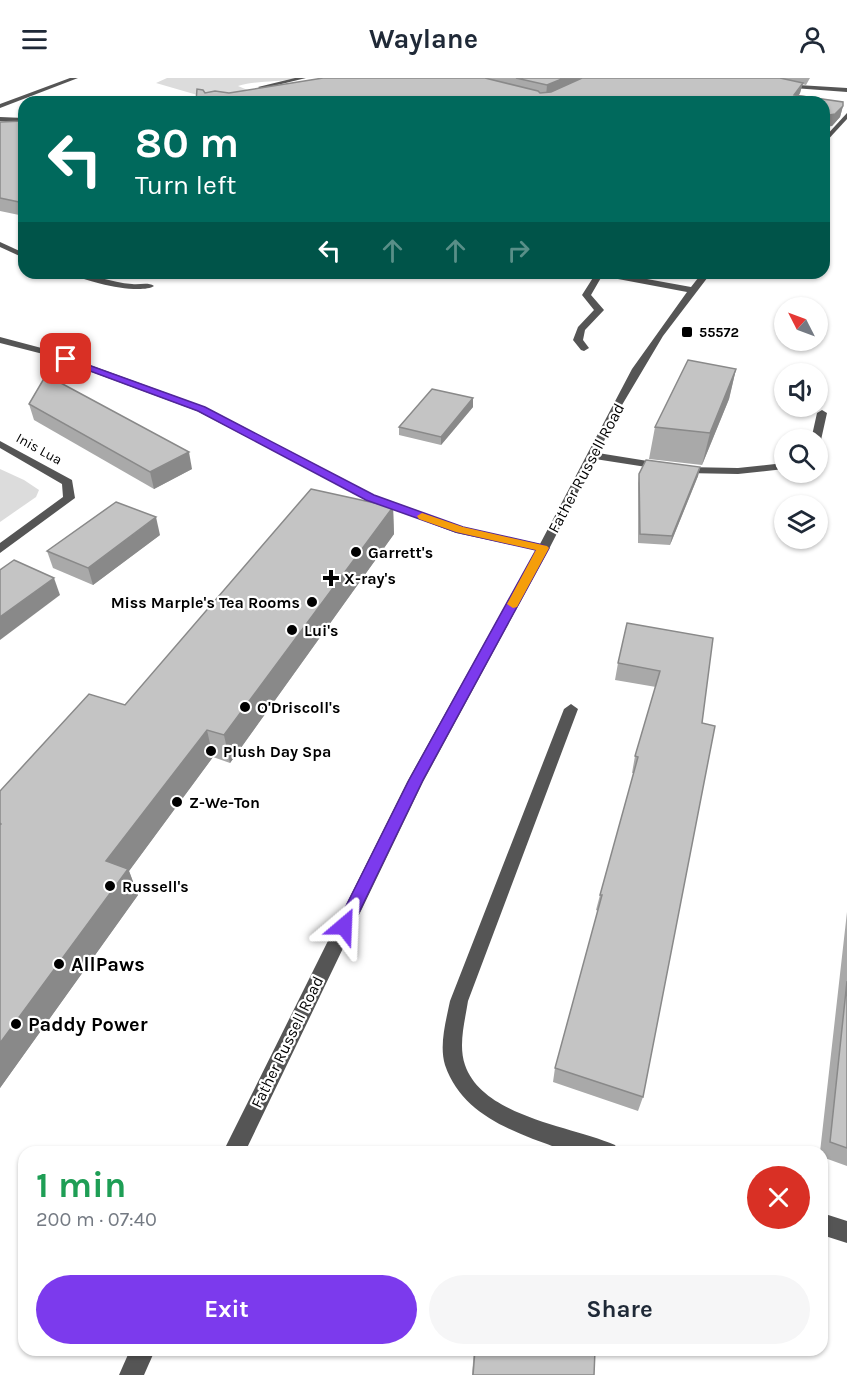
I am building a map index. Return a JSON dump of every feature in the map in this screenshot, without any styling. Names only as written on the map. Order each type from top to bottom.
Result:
[{"type":"street","points":[[27,96],[75,78]]},
{"type":"street","points":[[261,87],[303,78]]},
{"type":"street","points":[[776,85],[799,89],[847,90]]},
{"type":"street","points":[[0,106],[18,99]]},
{"type":"street","points":[[830,135],[846,118]]},
{"type":"street","points":[[0,120],[18,120]]},
{"type":"street","points":[[0,244],[18,253]]},
{"type":"street","points":[[98,279],[130,287],[150,286]]},
{"type":"street","points":[[584,348],[578,340],[582,329],[599,310],[586,295],[596,279]]},
{"type":"street","points":[[632,279],[692,290]]},
{"type":"street","name":"Father Russell Road","points":[[237,1146],[416,780],[543,548],[591,455],[662,331],[702,279]]},
{"type":"street","points":[[0,340],[46,352],[201,409],[370,497],[460,530],[543,548]]},
{"type":"street","name":"Inis Lua","points":[[0,444],[68,482],[69,498],[0,549]]},
{"type":"street","points":[[591,455],[685,471],[738,471],[774,467]]},
{"type":"street","points":[[571,709],[459,1001],[452,1039],[455,1066],[466,1088],[483,1104],[500,1116],[590,1146]]},
{"type":"street","points":[[828,1226],[847,1232]]},
{"type":"street","points":[[131,1375],[139,1356]]},
{"type":"shaded area","points":[[167,78],[297,78],[238,86],[250,91],[234,96],[201,96],[156,83]]},
{"type":"shaded area","points":[[0,469],[39,490],[36,497],[0,522]]},
{"type":"building","points":[[323,78],[485,78],[540,93],[551,92],[582,78],[780,78],[803,83],[794,95],[801,96],[196,96],[197,89],[205,93],[215,91],[229,93]]},
{"type":"building","points":[[516,78],[564,78],[547,85]]},
{"type":"building","points":[[830,100],[843,102],[843,106],[835,114],[830,115]]},
{"type":"building","points":[[18,121],[18,202],[0,198],[0,122]]},
{"type":"building","points":[[688,360],[736,369],[710,433],[655,427]]},
{"type":"building","points":[[46,375],[189,452],[150,472],[29,404]]},
{"type":"building","points":[[432,389],[473,398],[441,437],[399,427]]},
{"type":"building","points":[[646,460],[700,467],[672,536],[640,534],[639,474]]},
{"type":"building","points":[[311,489],[393,507],[224,735],[207,730],[106,861],[128,869],[0,1043],[0,791],[89,694],[125,705]]},
{"type":"building","points":[[116,502],[156,517],[88,568],[47,551]]},
{"type":"building","points":[[14,560],[54,578],[0,617],[0,570]]},
{"type":"building","points":[[627,623],[713,638],[702,723],[715,726],[643,1097],[555,1068],[638,757],[635,756],[660,671],[618,663]]},
{"type":"building","points":[[847,981],[847,1148],[830,1142]]},
{"type":"building","points":[[475,1356],[595,1356],[594,1375],[473,1375]]},
{"type":"slow traffic","points":[[422,516],[460,530],[543,548],[513,604]]},
{"type":"place","name":"55572","points":[[687,332]]},
{"type":"place","name":"Garrett's","points":[[356,552]]},
{"type":"place","name":"X-ray's","points":[[331,578]]},
{"type":"place","name":"Miss Marple's Tea Rooms","points":[[312,602]]},
{"type":"place","name":"Lui's","points":[[292,630]]},
{"type":"place","name":"O'Driscoll's","points":[[245,707]]},
{"type":"place","name":"Plush Day Spa","points":[[211,751]]},
{"type":"place","name":"Z-We-Ton","points":[[177,802]]},
{"type":"place","name":"Russell's","points":[[110,886]]},
{"type":"place","name":"AllPaws","points":[[59,964]]},
{"type":"place","name":"Paddy Power","points":[[16,1024]]},
{"type":"route","points":[[66,359],[201,409],[370,497],[460,530],[543,548],[416,780],[344,926]]}]
